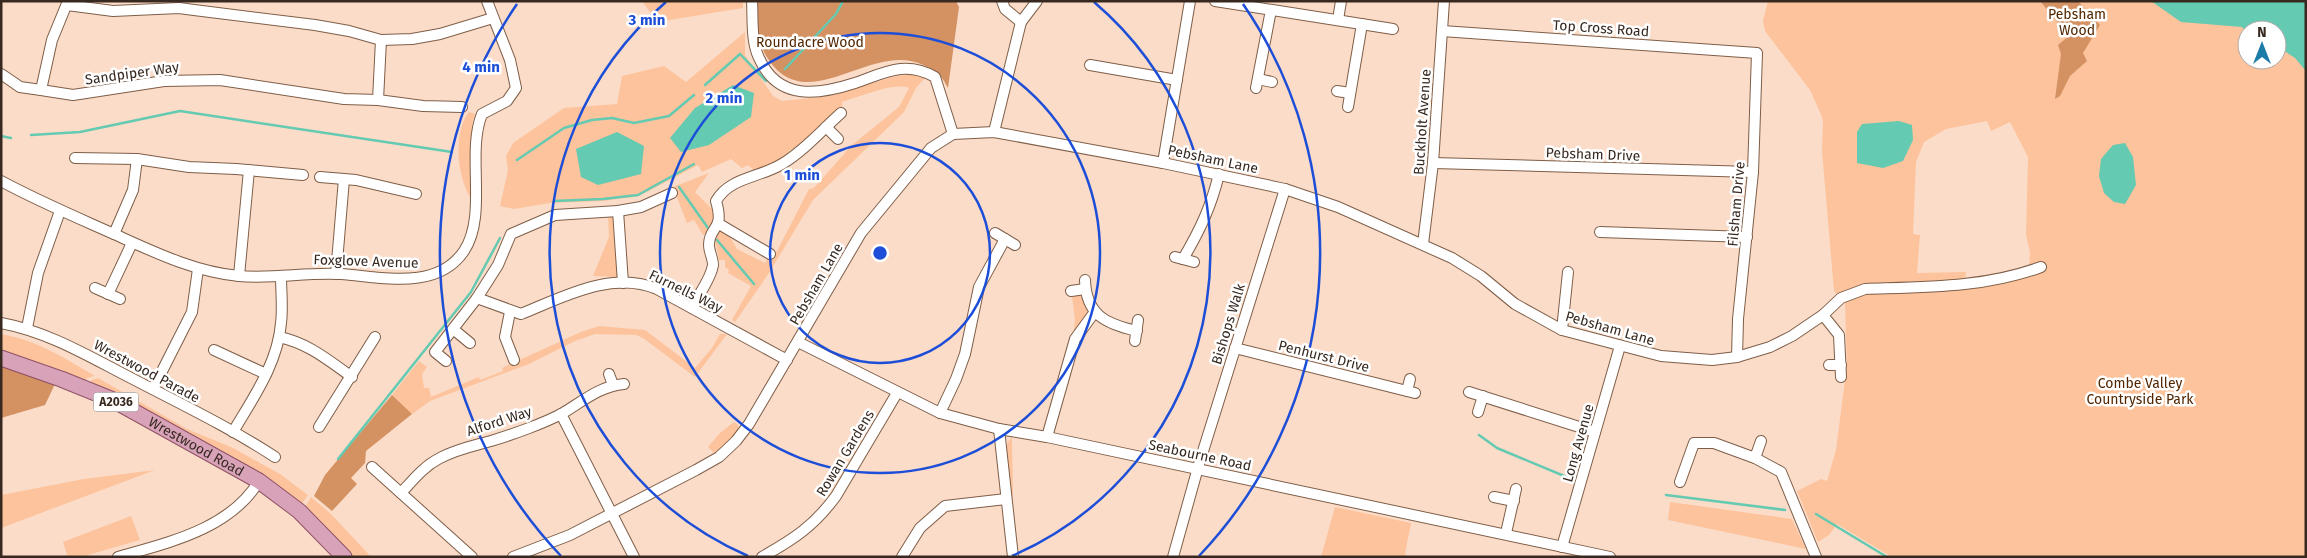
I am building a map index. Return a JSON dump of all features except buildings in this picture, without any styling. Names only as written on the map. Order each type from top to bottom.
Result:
[{"type":"main road","name":"Wrestwood Road","points":[[1,358],[113,400],[259,481],[299,511],[344,557]]},
{"type":"street","name":"Foxglove Avenue","points":[[1,181],[60,211],[132,243],[198,269],[239,276],[281,276],[310,273],[415,280],[441,273],[454,263],[465,250],[472,230],[475,206],[476,127],[482,114],[507,101],[516,88],[510,60],[487,1]]},
{"type":"street","points":[[752,1],[753,30],[758,58],[778,83],[788,89],[816,94],[889,70],[911,68],[923,70],[935,77],[953,134]]},
{"type":"street","points":[[1002,1],[1004,10],[1021,22]]},
{"type":"street","points":[[994,132],[1021,22],[1037,1]]},
{"type":"street","points":[[1163,163],[1190,1]]},
{"type":"street","points":[[1215,1],[1393,29]]},
{"type":"street","points":[[1338,20],[1341,1]]},
{"type":"street","name":"Buckholt Avenue","points":[[1423,244],[1433,163],[1444,1]]},
{"type":"street","points":[[41,90],[52,40],[68,3],[113,10],[195,6],[349,31],[381,40],[412,39],[440,34],[493,18]]},
{"type":"street","points":[[1271,10],[1257,84],[1272,82]]},
{"type":"street","points":[[1348,107],[1362,24]]},
{"type":"street","name":"Top Cross Road","points":[[1442,31],[1757,53]]},
{"type":"street","points":[[378,100],[381,40]]},
{"type":"street","name":"Filsham Drive","points":[[1738,357],[1738,320],[1753,172],[1757,53]]},
{"type":"street","points":[[1098,64],[1177,80]]},
{"type":"street","name":"Sandpiper Way","points":[[1,74],[20,87],[73,95],[164,81],[220,80],[344,98],[423,106],[462,107]]},
{"type":"street","points":[[1337,91],[1350,94]]},
{"type":"street","points":[[692,308],[713,264],[709,245],[711,237],[719,224],[720,215],[716,201],[722,190],[730,184],[754,177],[782,164],[841,113]]},
{"type":"street","points":[[826,127],[838,139]]},
{"type":"street","name":"Pebsham Lane","points":[[513,557],[570,535],[611,514],[719,457],[736,441],[749,424],[861,233],[931,148],[953,134],[973,131],[994,132],[1163,163],[1284,188],[1338,207],[1452,258],[1481,276],[1514,304],[1562,330],[1678,359],[1712,360],[1738,357],[1770,347],[1792,336],[1823,315],[1841,298],[1865,289],[1958,286],[2006,278],[2041,267]]},
{"type":"street","points":[[75,158],[137,159],[189,167],[303,175]]},
{"type":"street","points":[[114,234],[133,190],[137,159]]},
{"type":"street","name":"Pebsham Drive","points":[[1433,163],[1753,172]]},
{"type":"street","points":[[239,276],[249,170]]},
{"type":"street","points":[[1194,262],[1179,258],[1206,217],[1219,174]]},
{"type":"street","points":[[320,177],[344,179],[416,194]]},
{"type":"street","points":[[336,274],[344,179]]},
{"type":"street","name":"Bishops Walk","points":[[1173,557],[1198,468],[1284,188]]},
{"type":"street","points":[[446,361],[434,352],[477,298],[498,265],[512,234],[555,215],[618,211],[641,207],[672,193]]},
{"type":"street","points":[[28,328],[38,273],[60,211]]},
{"type":"street","points":[[618,211],[624,283]]},
{"type":"street","points":[[719,224],[770,254]]},
{"type":"street","points":[[1600,232],[1747,237]]},
{"type":"street","points":[[996,233],[1015,245]]},
{"type":"street","points":[[940,413],[965,354],[979,287],[1005,239]]},
{"type":"street","points":[[108,294],[132,243]]},
{"type":"street","points":[[153,389],[192,312],[198,269]]},
{"type":"street","points":[[1562,330],[1568,272]]},
{"type":"street","points":[[233,432],[266,374],[275,354],[281,323],[281,276]]},
{"type":"street","name":"Furnells Way","points":[[510,312],[521,314],[587,287],[624,283],[646,284],[787,360]]},
{"type":"street","points":[[1072,291],[1085,284],[1094,313],[1114,326],[1137,331]]},
{"type":"street","points":[[95,288],[120,299]]},
{"type":"street","points":[[477,298],[510,312],[505,337],[514,360]]},
{"type":"street","points":[[1047,437],[1075,339],[1094,313]]},
{"type":"street","points":[[1823,315],[1839,335],[1841,378]]},
{"type":"street","name":"Wrestwood Parade","points":[[1,323],[28,328],[50,337],[153,389],[233,432],[274,457]]},
{"type":"street","points":[[453,329],[470,343]]},
{"type":"street","points":[[279,337],[296,340],[310,347],[352,377]]},
{"type":"street","points":[[318,427],[352,377],[375,337]]},
{"type":"street","name":"Seabourne Road","points":[[798,342],[940,413],[999,429],[1198,468],[1506,534],[1591,555],[1610,557]]},
{"type":"street","name":"Long Avenue","points":[[1562,547],[1620,346]]},
{"type":"street","name":"Penhurst Drive","points":[[1235,348],[1411,392],[1410,379]]},
{"type":"street","points":[[214,350],[266,374]]},
{"type":"street","points":[[1829,365],[1841,365]]},
{"type":"street","points":[[610,374],[613,385]]},
{"type":"street","name":"Alford Way","points":[[401,494],[421,471],[438,459],[458,449],[492,440],[561,414],[588,397],[613,385],[624,384]]},
{"type":"street","points":[[1469,392],[1595,432]]},
{"type":"street","name":"Rowan Gardens","points":[[762,557],[810,526],[824,512],[836,496],[897,393]]},
{"type":"street","points":[[1478,412],[1483,396]]},
{"type":"street","points":[[561,414],[634,557]]},
{"type":"street","points":[[999,429],[1013,557]]},
{"type":"street","points":[[1755,458],[1761,441]]},
{"type":"street","points":[[1680,482],[1694,443],[1714,443],[1755,458],[1781,472],[1816,557]]},
{"type":"street","points":[[372,467],[472,557]]},
{"type":"street","points":[[118,557],[190,533],[224,518],[250,495],[259,481]]},
{"type":"street","points":[[1506,534],[1516,489]]},
{"type":"street","points":[[1494,497],[1514,501]]},
{"type":"street","points":[[902,557],[920,528],[945,506],[1006,499]]},
{"type":"green space","points":[[642,1],[743,1],[743,8],[657,22]]},
{"type":"green space","name":"Roundacre Wood","points":[[757,1],[956,1],[959,7],[948,88],[934,71],[921,64],[901,60],[880,63],[818,81],[798,81],[781,73],[765,54],[759,35]]},
{"type":"green space","name":"Combe Valley Countryside Park","points":[[1768,1],[2306,1],[2306,557],[1892,557],[1837,524],[1829,535],[1818,542],[1797,491],[1821,479],[1827,481],[1836,450],[1847,364],[1845,303],[1834,291],[1822,151],[1823,121],[1810,90],[1765,31],[1763,21]],"holes":[[[1987,121],[1991,131],[2010,122],[2028,157],[2026,235],[2030,252],[2029,268],[1965,280],[1966,272],[1917,273],[1920,235],[1913,234],[1916,162],[1924,142],[1946,129]]]},
{"type":"green space","name":"Pebsham Wood","points":[[2040,1],[2078,1],[2100,25],[2083,53],[2087,61],[2070,76],[2060,96],[2055,99],[2061,54],[2058,45],[2069,36]]},
{"type":"green space","points":[[745,32],[745,55],[773,96],[782,101],[830,96],[893,77],[916,73],[925,78],[916,88],[904,112],[813,200],[769,273],[735,322],[732,320],[751,286],[728,273],[729,270],[725,267],[725,260],[719,260],[715,239],[720,231],[730,237],[737,249],[765,263],[768,258],[775,255],[809,189],[814,188],[851,146],[899,107],[909,88],[886,88],[842,102],[842,109],[827,121],[824,121],[796,149],[790,150],[786,157],[756,172],[748,165],[742,168],[731,159],[702,172],[698,165],[639,196],[603,201],[550,203],[514,209],[500,206],[508,170],[506,156],[513,143],[564,108],[617,104],[622,76],[664,66],[686,82]]},
{"type":"green space","points":[[469,112],[475,114],[472,124],[470,197],[462,177],[459,154],[461,131],[464,120]]},
{"type":"green space","points":[[709,173],[695,192],[716,213],[712,226],[703,235],[694,220],[687,223],[673,187]]},
{"type":"green space","points":[[608,215],[616,219],[618,277],[593,276],[609,237]]},
{"type":"green space","points":[[1078,295],[1084,299],[1088,309],[1084,320],[1073,336],[1075,320],[1072,296]]},
{"type":"green space","points":[[599,326],[645,330],[695,368],[712,348],[720,334],[727,334],[695,377],[643,338],[636,335],[595,334],[575,341],[529,364],[430,401],[412,414],[392,395],[419,361],[427,367],[422,374],[424,388],[429,388],[431,397],[479,377],[480,380],[503,371],[502,368],[581,332]]},
{"type":"green space","points":[[1,334],[39,345],[95,376],[87,378],[86,382],[1,351]]},
{"type":"green space","points":[[1,366],[56,382],[45,405],[1,418]]},
{"type":"green space","points":[[98,378],[187,429],[231,447],[280,474],[308,495],[301,505],[90,384],[91,380]]},
{"type":"green space","points":[[392,395],[412,414],[366,451],[365,463],[351,478],[357,484],[332,511],[314,496],[325,475]]},
{"type":"green space","points":[[734,422],[738,425],[738,433],[715,454],[708,447],[720,433]]},
{"type":"green space","points":[[1012,437],[1013,496],[1011,497],[1005,449]]},
{"type":"green space","points":[[155,470],[1,528],[1,495],[84,479]]},
{"type":"green space","points":[[311,497],[332,515],[371,557],[351,557],[325,527],[304,509]]},
{"type":"green space","points":[[1670,502],[1792,519],[1806,549],[1668,520]]},
{"type":"green space","points":[[1335,507],[1411,523],[1405,554],[1407,557],[1321,557]]},
{"type":"green space","points":[[131,516],[140,540],[81,557],[68,557],[63,542]]},
{"type":"water","points":[[2151,1],[2306,1],[2306,71],[2295,58],[2287,53],[2287,20],[2237,20],[2237,27],[2181,22]]},
{"type":"water","points":[[733,85],[754,93],[751,117],[709,145],[681,152],[670,138],[695,108]]},
{"type":"water","points":[[1899,121],[1912,125],[1913,140],[1903,161],[1883,168],[1857,163],[1857,132],[1862,124]]},
{"type":"water","points":[[617,132],[644,146],[641,174],[598,185],[581,177],[576,149]]},
{"type":"water","points":[[2125,143],[2133,157],[2136,185],[2125,204],[2114,202],[2104,193],[2099,176],[2101,159],[2113,145]]},
{"type":"waterway","points":[[785,69],[836,14],[843,1]]},
{"type":"waterway","points":[[705,85],[740,54],[766,81]]},
{"type":"waterway","points":[[517,160],[564,128],[592,120],[612,118],[634,123],[669,116],[694,95]]},
{"type":"waterway","points":[[31,135],[80,132],[180,111],[452,152]]},
{"type":"waterway","points":[[1,136],[11,138]]},
{"type":"waterway","points":[[554,201],[638,195],[694,164]]},
{"type":"waterway","points":[[679,187],[708,228]]},
{"type":"waterway","points":[[338,459],[471,292],[500,238]]},
{"type":"waterway","points":[[717,240],[754,284]]},
{"type":"waterway","points":[[1479,435],[1497,448],[1569,478]]},
{"type":"waterway","points":[[1666,495],[1785,510]]},
{"type":"waterway","points":[[1816,514],[1887,557]]}]
